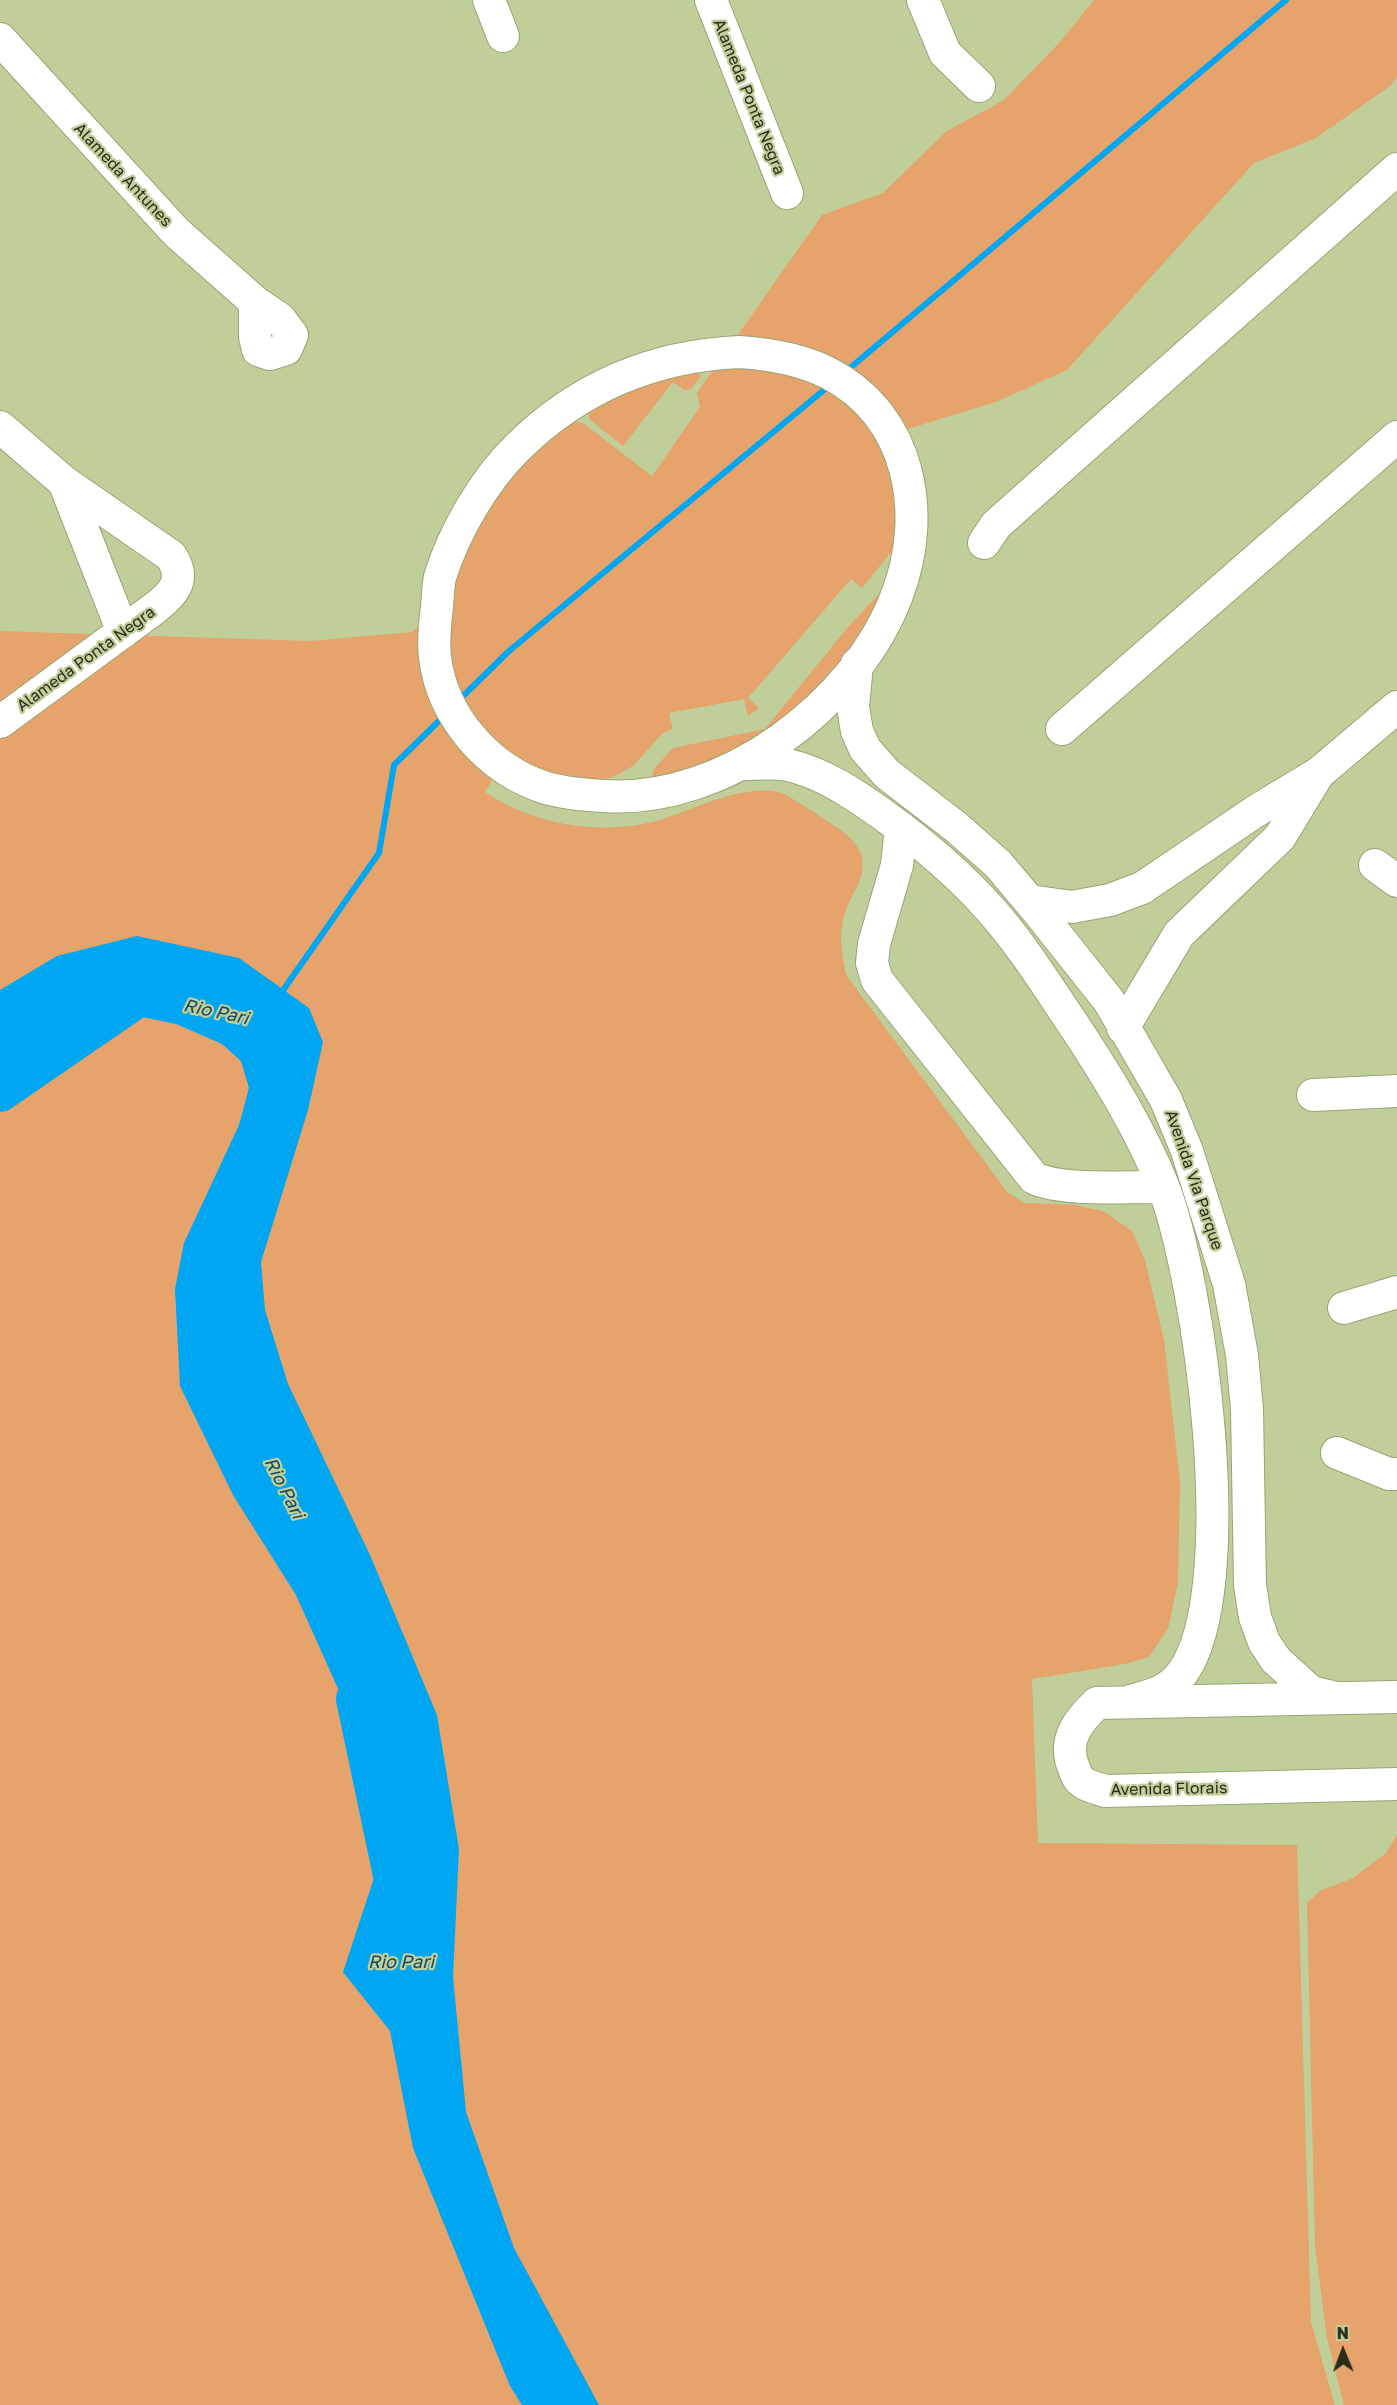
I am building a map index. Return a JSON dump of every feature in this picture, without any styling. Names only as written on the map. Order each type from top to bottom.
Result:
[{"type":"street","points":[[489,0],[503,36]]},
{"type":"street","name":"Alameda Ponta Negra","points":[[711,0],[787,193]]},
{"type":"street","points":[[923,0],[945,53],[979,86]]},
{"type":"street","name":"Alameda Antunes","points":[[0,39],[176,232],[255,302]]},
{"type":"street","points":[[984,543],[996,525],[1397,169]]},
{"type":"street","name":"Avenida Via Parque","points":[[739,352],[772,354],[839,380],[862,396],[884,420],[900,449],[910,485],[913,524],[908,560],[897,596],[875,641],[857,664],[828,701],[766,750],[694,783],[654,794],[616,797],[583,795],[546,788],[514,774],[489,756],[466,733],[450,705],[435,658],[434,625],[439,580],[460,530],[479,496],[517,448],[562,410],[610,381],[657,363],[697,355],[739,352]]},
{"type":"street","points":[[0,427],[64,482],[123,632]]},
{"type":"street","points":[[1062,729],[1397,436]]},
{"type":"street","name":"Alameda Ponta Negra","points":[[0,722],[172,595],[177,585],[178,575],[171,556],[64,482]]},
{"type":"street","name":"Avenida Via Parque","points":[[857,664],[854,707],[857,731],[864,749],[887,774],[956,827],[998,864],[1030,901],[1109,1001],[1166,1100],[1183,1141],[1229,1284],[1242,1355],[1246,1409],[1250,1585],[1255,1617],[1264,1642],[1276,1660],[1311,1692],[1337,1698]]},
{"type":"street","points":[[1030,901],[1072,907],[1110,900],[1142,888],[1256,811],[1319,773],[1397,707]]},
{"type":"street","name":"Avenida Via Parque","points":[[739,764],[786,765],[849,790],[925,845],[990,908],[1036,968],[1115,1088],[1163,1187],[1184,1256],[1200,1356],[1207,1411],[1211,1490],[1211,1558],[1202,1632],[1194,1653],[1181,1674],[1163,1692],[1127,1702]]},
{"type":"street","points":[[1123,1028],[1179,934],[1280,837],[1319,773]]},
{"type":"street","points":[[901,828],[897,866],[874,944],[872,963],[877,981],[1034,1178],[1045,1183],[1079,1186],[1163,1187]]},
{"type":"street","points":[[1313,1095],[1397,1091]]},
{"type":"street","points":[[1344,1308],[1397,1292]]},
{"type":"street","points":[[1337,1453],[1389,1474],[1397,1474]]},
{"type":"street","name":"Avenida Florais","points":[[1397,1697],[1097,1703],[1078,1722],[1070,1742],[1071,1760],[1078,1778],[1105,1791],[1397,1784]]},
{"type":"shaded area","points":[[1094,0],[1397,0],[1397,77],[1390,86],[1316,138],[1254,163],[1067,370],[996,402],[891,434],[899,481],[897,545],[862,588],[851,579],[748,698],[759,708],[748,716],[744,699],[669,713],[673,729],[663,733],[633,766],[613,777],[595,781],[500,767],[485,792],[505,804],[548,820],[595,827],[641,824],[663,819],[731,795],[754,791],[782,793],[814,812],[847,835],[861,854],[862,872],[845,913],[841,936],[846,975],[1008,1193],[1025,1203],[1074,1205],[1103,1211],[1132,1231],[1145,1260],[1164,1340],[1180,1482],[1178,1583],[1168,1629],[1149,1657],[1125,1664],[1032,1679],[1038,1843],[1297,1845],[1311,2322],[1335,2405],[0,2405],[0,631],[310,641],[412,632],[436,612],[465,539],[536,444],[573,421],[583,423],[652,476],[700,407],[697,393],[822,215],[883,193],[947,131],[1004,100],[1061,41]]},
{"type":"shaded area","points":[[697,370],[701,376],[691,389],[684,390],[673,382],[623,446],[589,419],[589,410],[629,391]]},
{"type":"shaded area","points":[[880,593],[886,598],[819,697],[728,760],[652,778],[653,770],[673,748],[765,729],[848,627]]},
{"type":"shaded area","points":[[1397,1835],[1397,2405],[1344,2405],[1327,2338],[1315,2247],[1307,1903],[1320,1891],[1353,1878],[1386,1853]]},
{"type":"water","name":"Rio Pari","points":[[137,936],[239,958],[309,1008],[323,1042],[308,1110],[261,1262],[265,1310],[288,1384],[370,1555],[437,1715],[459,1849],[453,1977],[466,2112],[514,2248],[599,2405],[522,2405],[510,2386],[413,2148],[390,2031],[343,1972],[376,1872],[384,1807],[367,1753],[296,1595],[233,1495],[180,1386],[175,1289],[184,1243],[239,1125],[249,1088],[241,1061],[222,1044],[176,1024],[123,1013],[81,1025],[43,1052],[0,1089],[0,990],[57,956]]},
{"type":"waterway","points":[[844,373],[1286,0]]},
{"type":"waterway","points":[[458,701],[509,651],[830,385]]},
{"type":"waterway","points":[[279,996],[379,853],[394,765],[445,715]]},
{"type":"waterway","name":"Rio Pari","points":[[0,1093],[141,996],[154,999]]},
{"type":"waterway","name":"Rio Pari","points":[[355,1699],[392,1875]]}]
